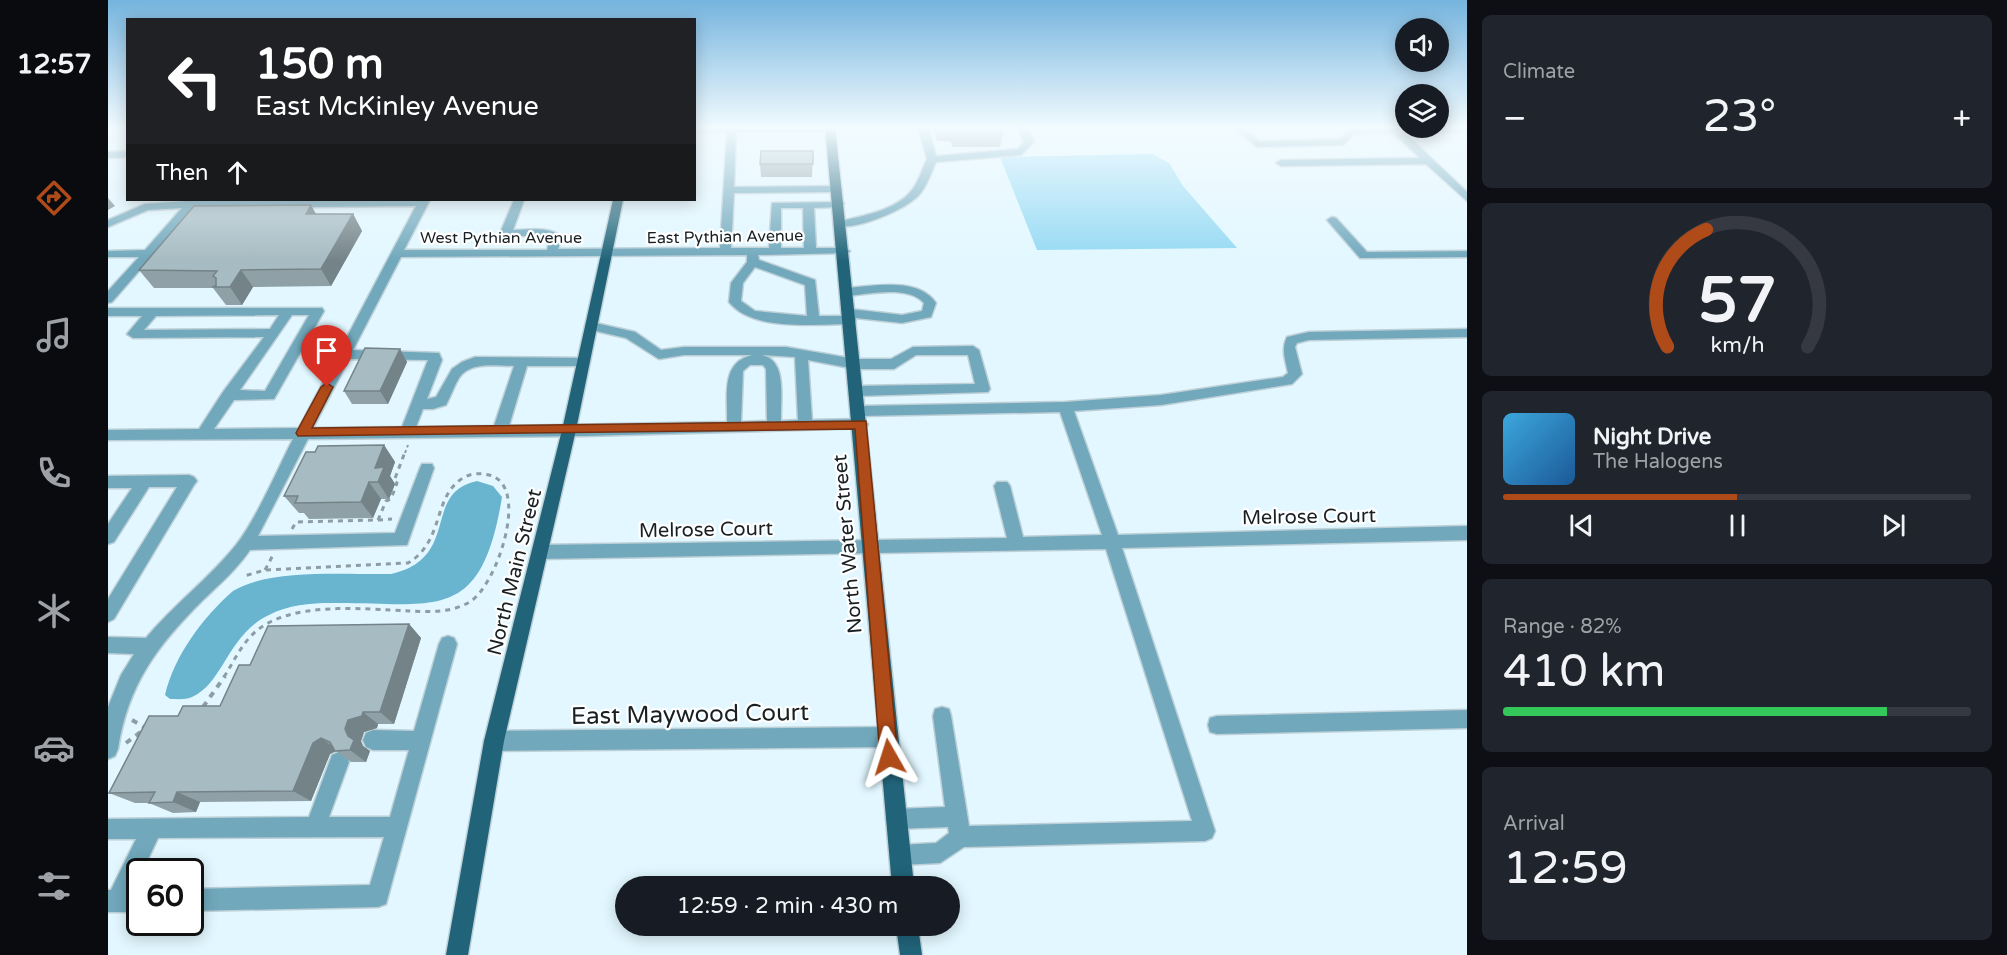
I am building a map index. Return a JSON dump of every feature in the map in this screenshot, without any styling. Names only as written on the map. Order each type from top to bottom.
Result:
[{"type":"main road","name":"North Water Street","points":[[835,172],[861,418],[887,737],[902,876]]},
{"type":"main road","name":"North Main Street","points":[[457,955],[494,741],[569,430],[618,201]]},
{"type":"main road","points":[[909,936],[910,955]]},
{"type":"street","points":[[725,252],[731,172]]},
{"type":"street","points":[[841,224],[858,222],[901,203],[915,193],[926,172]]},
{"type":"street","points":[[1439,172],[1467,198]]},
{"type":"street","points":[[729,189],[837,189]]},
{"type":"street","points":[[108,224],[145,207],[193,202],[424,201],[246,543],[233,561],[170,621],[148,646],[120,696],[112,722],[115,749]]},
{"type":"street","points":[[496,254],[519,201]]},
{"type":"street","points":[[108,298],[193,202]]},
{"type":"street","points":[[808,204],[810,251]]},
{"type":"street","points":[[775,251],[776,205],[839,204]]},
{"type":"street","points":[[1332,220],[1364,256],[1467,254]]},
{"type":"street","points":[[506,233],[545,233],[556,237],[551,254]]},
{"type":"street","name":"East Pythian Avenue","points":[[606,253],[725,252],[752,257],[775,251],[844,251]]},
{"type":"street","points":[[108,254],[148,253]]},
{"type":"street","name":"West Pythian Avenue","points":[[397,254],[606,253]]},
{"type":"street","points":[[813,320],[811,283],[752,257],[737,283],[735,302],[752,315],[813,320],[851,317],[913,319],[927,314],[930,309],[930,303],[924,296],[909,291],[848,292]]},
{"type":"street","points":[[247,298],[253,302],[258,311]]},
{"type":"street","points":[[192,312],[223,299]]},
{"type":"street","points":[[203,434],[228,395],[275,333],[288,311]]},
{"type":"street","points":[[108,312],[318,311],[269,396],[228,395]]},
{"type":"street","points":[[152,312],[133,334],[275,333]]},
{"type":"street","points":[[591,326],[630,335],[659,355],[684,351],[754,355],[801,353],[855,364],[894,364],[913,351],[973,350],[983,389],[858,391]]},
{"type":"street","points":[[108,435],[303,433],[407,439],[500,431],[805,426],[861,418],[1161,400],[1287,381],[1295,374],[1289,347],[1292,340],[1309,336],[1449,333],[1467,335]]},
{"type":"street","points":[[801,353],[805,426]]},
{"type":"street","points":[[344,354],[434,356],[435,360],[417,404],[407,439]]},
{"type":"street","points":[[754,355],[767,361],[773,368],[774,426]]},
{"type":"street","points":[[734,427],[736,370],[741,363],[754,355]]},
{"type":"street","points":[[417,404],[433,404],[441,401],[456,369],[463,365],[475,362],[583,361]]},
{"type":"street","points":[[500,431],[522,362]]},
{"type":"street","points":[[894,364],[899,390]]},
{"type":"street","points":[[900,855],[940,853],[960,837],[1205,831],[1112,541],[1065,407]]},
{"type":"street","points":[[246,543],[401,540],[427,468]]},
{"type":"street","points":[[108,482],[189,481],[108,614]]},
{"type":"street","points":[[108,537],[144,482]]},
{"type":"street","points":[[1002,486],[1017,544]]},
{"type":"street","name":"Melrose Court","points":[[540,552],[872,548],[1467,533]]},
{"type":"street","points":[[204,900],[378,896],[448,644]]},
{"type":"street","points":[[108,645],[148,646]]},
{"type":"street","points":[[942,716],[960,837]]},
{"type":"street","points":[[1217,725],[1467,719]]},
{"type":"street","name":"East Maywood Court","points":[[494,741],[887,737]]},
{"type":"street","points":[[374,740],[421,741]]},
{"type":"street","points":[[315,827],[339,762]]},
{"type":"street","points":[[896,819],[957,817]]},
{"type":"street","points":[[108,828],[397,827]]},
{"type":"street","points":[[112,901],[152,828]]},
{"type":"path","points":[[378,520],[397,483],[394,481],[407,439]]},
{"type":"path","points":[[198,711],[210,700],[253,634],[273,619],[304,611],[434,612],[455,608],[472,600],[484,588],[494,571],[511,510],[506,488],[497,479],[482,473],[467,476],[454,485],[445,499],[430,546],[415,561],[396,565],[266,570],[244,576]]},
{"type":"path","points":[[394,489],[401,489]]},
{"type":"path","points":[[296,522],[396,519]]},
{"type":"path","points":[[266,570],[274,553]]},
{"type":"path","points":[[139,726],[156,729]]},
{"type":"path","points":[[115,749],[148,729]]},
{"type":"shaded area","points":[[1006,172],[1174,172],[1183,186],[1237,248],[1037,250]]},
{"type":"shaded area","points":[[477,481],[493,486],[502,497],[493,539],[481,568],[466,587],[448,598],[425,603],[323,603],[284,609],[255,623],[244,634],[203,691],[184,699],[170,699],[165,695],[175,666],[191,638],[233,591],[267,579],[288,576],[391,574],[413,566],[427,554],[435,541],[450,498],[460,488]]},
{"type":"building","points":[[311,205],[306,214],[353,214],[321,269],[241,270],[230,287],[212,287],[216,286],[216,278],[213,276],[217,271],[139,270],[194,206]]},
{"type":"building","points":[[365,348],[400,349],[380,391],[344,391]]},
{"type":"building","points":[[384,445],[375,468],[384,467],[378,482],[369,482],[361,502],[295,503],[298,496],[284,496],[306,452],[315,452],[318,446]]},
{"type":"building","points":[[409,624],[380,712],[363,712],[362,716],[348,720],[345,729],[348,736],[354,740],[350,750],[335,751],[330,742],[321,738],[313,743],[293,791],[177,792],[173,802],[149,803],[155,792],[109,793],[149,716],[178,716],[183,706],[220,706],[239,665],[250,665],[268,626]]},
{"type":"route","points":[[327,387],[303,433],[861,424],[889,757]]}]
